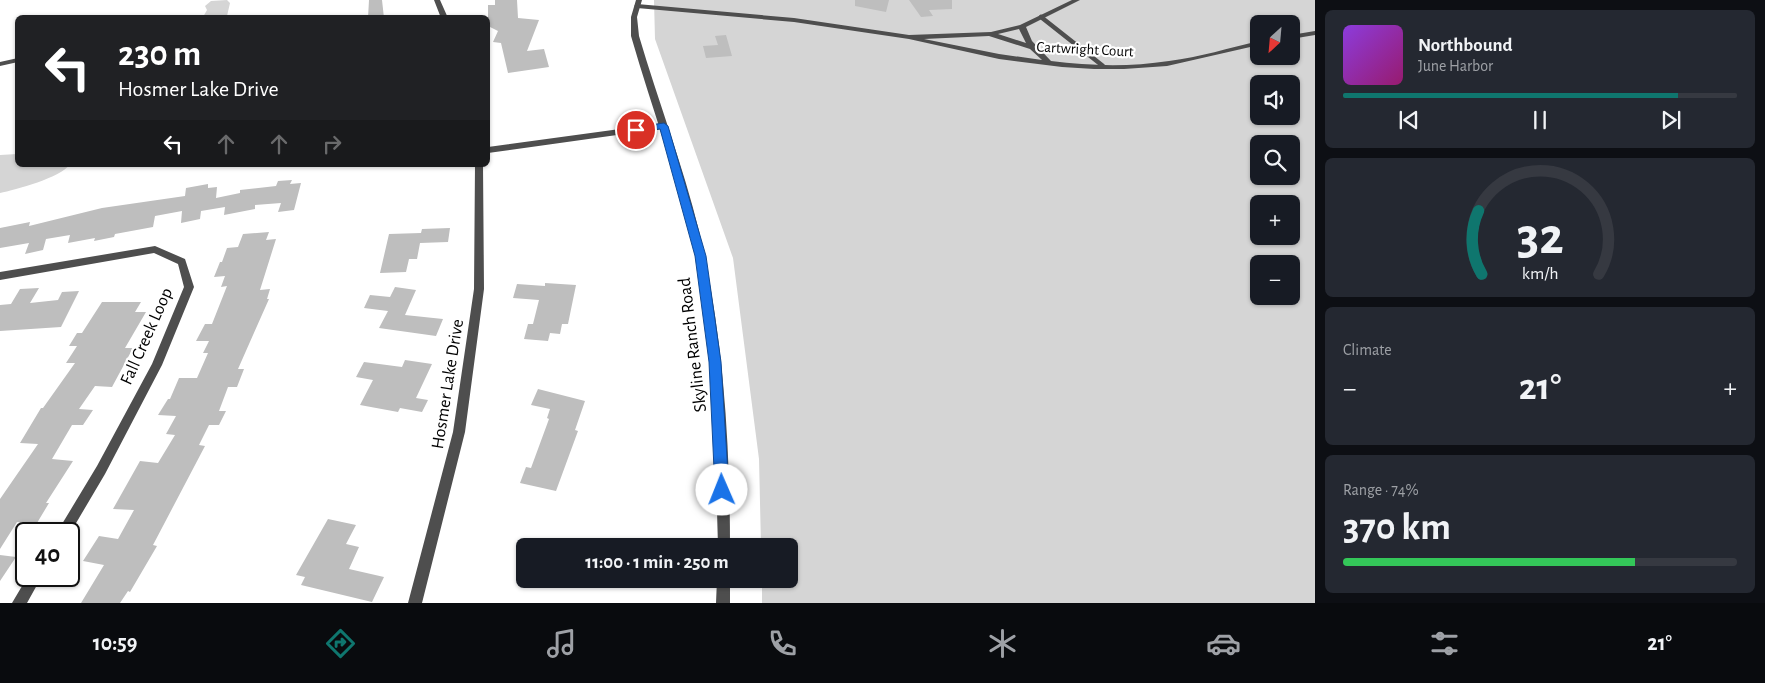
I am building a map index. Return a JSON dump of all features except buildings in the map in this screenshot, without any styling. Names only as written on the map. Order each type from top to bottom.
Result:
[{"type":"street","points":[[437,0],[444,15]]},
{"type":"street","name":"Cartwright Court","points":[[909,37],[991,34],[1022,26],[1077,0]]},
{"type":"street","name":"Cartwright Court","points":[[638,3],[794,20],[909,37],[1009,58],[1103,66],[1164,64],[1191,60],[1250,45]]},
{"type":"street","name":"Skyline Ranch Road","points":[[638,3],[634,17],[635,36],[664,126],[700,256],[715,362],[722,453],[724,538]]},
{"type":"street","points":[[1022,26],[1024,36],[1032,47],[1048,62]]},
{"type":"street","points":[[1300,36],[1315,33]]},
{"type":"street","points":[[991,34],[1032,47]]},
{"type":"street","points":[[0,64],[15,61]]},
{"type":"street","points":[[490,150],[664,126]]},
{"type":"street","name":"Hosmer Lake Drive","points":[[415,603],[459,432],[478,289],[479,167]]},
{"type":"street","name":"Fall Creek Loop","points":[[0,276],[155,250],[182,262],[189,287],[157,365],[101,470],[69,522]]},
{"type":"street","points":[[20,603],[29,587]]},
{"type":"street","points":[[723,603],[724,588]]},
{"type":"lane","points":[[1041,17],[1103,66]]},
{"type":"shaded area","points":[[227,0],[230,3],[227,15],[204,15],[207,10],[205,6],[211,1]]},
{"type":"shaded area","points":[[654,0],[1315,0],[1315,603],[762,603],[762,588],[798,588],[798,538],[761,538],[759,459],[733,258],[655,39]]},
{"type":"shaded area","points":[[15,154],[15,167],[67,167],[48,178],[0,193],[0,155]]},
{"type":"route","points":[[636,130],[664,126],[700,256],[715,362],[722,453],[722,490]]}]
